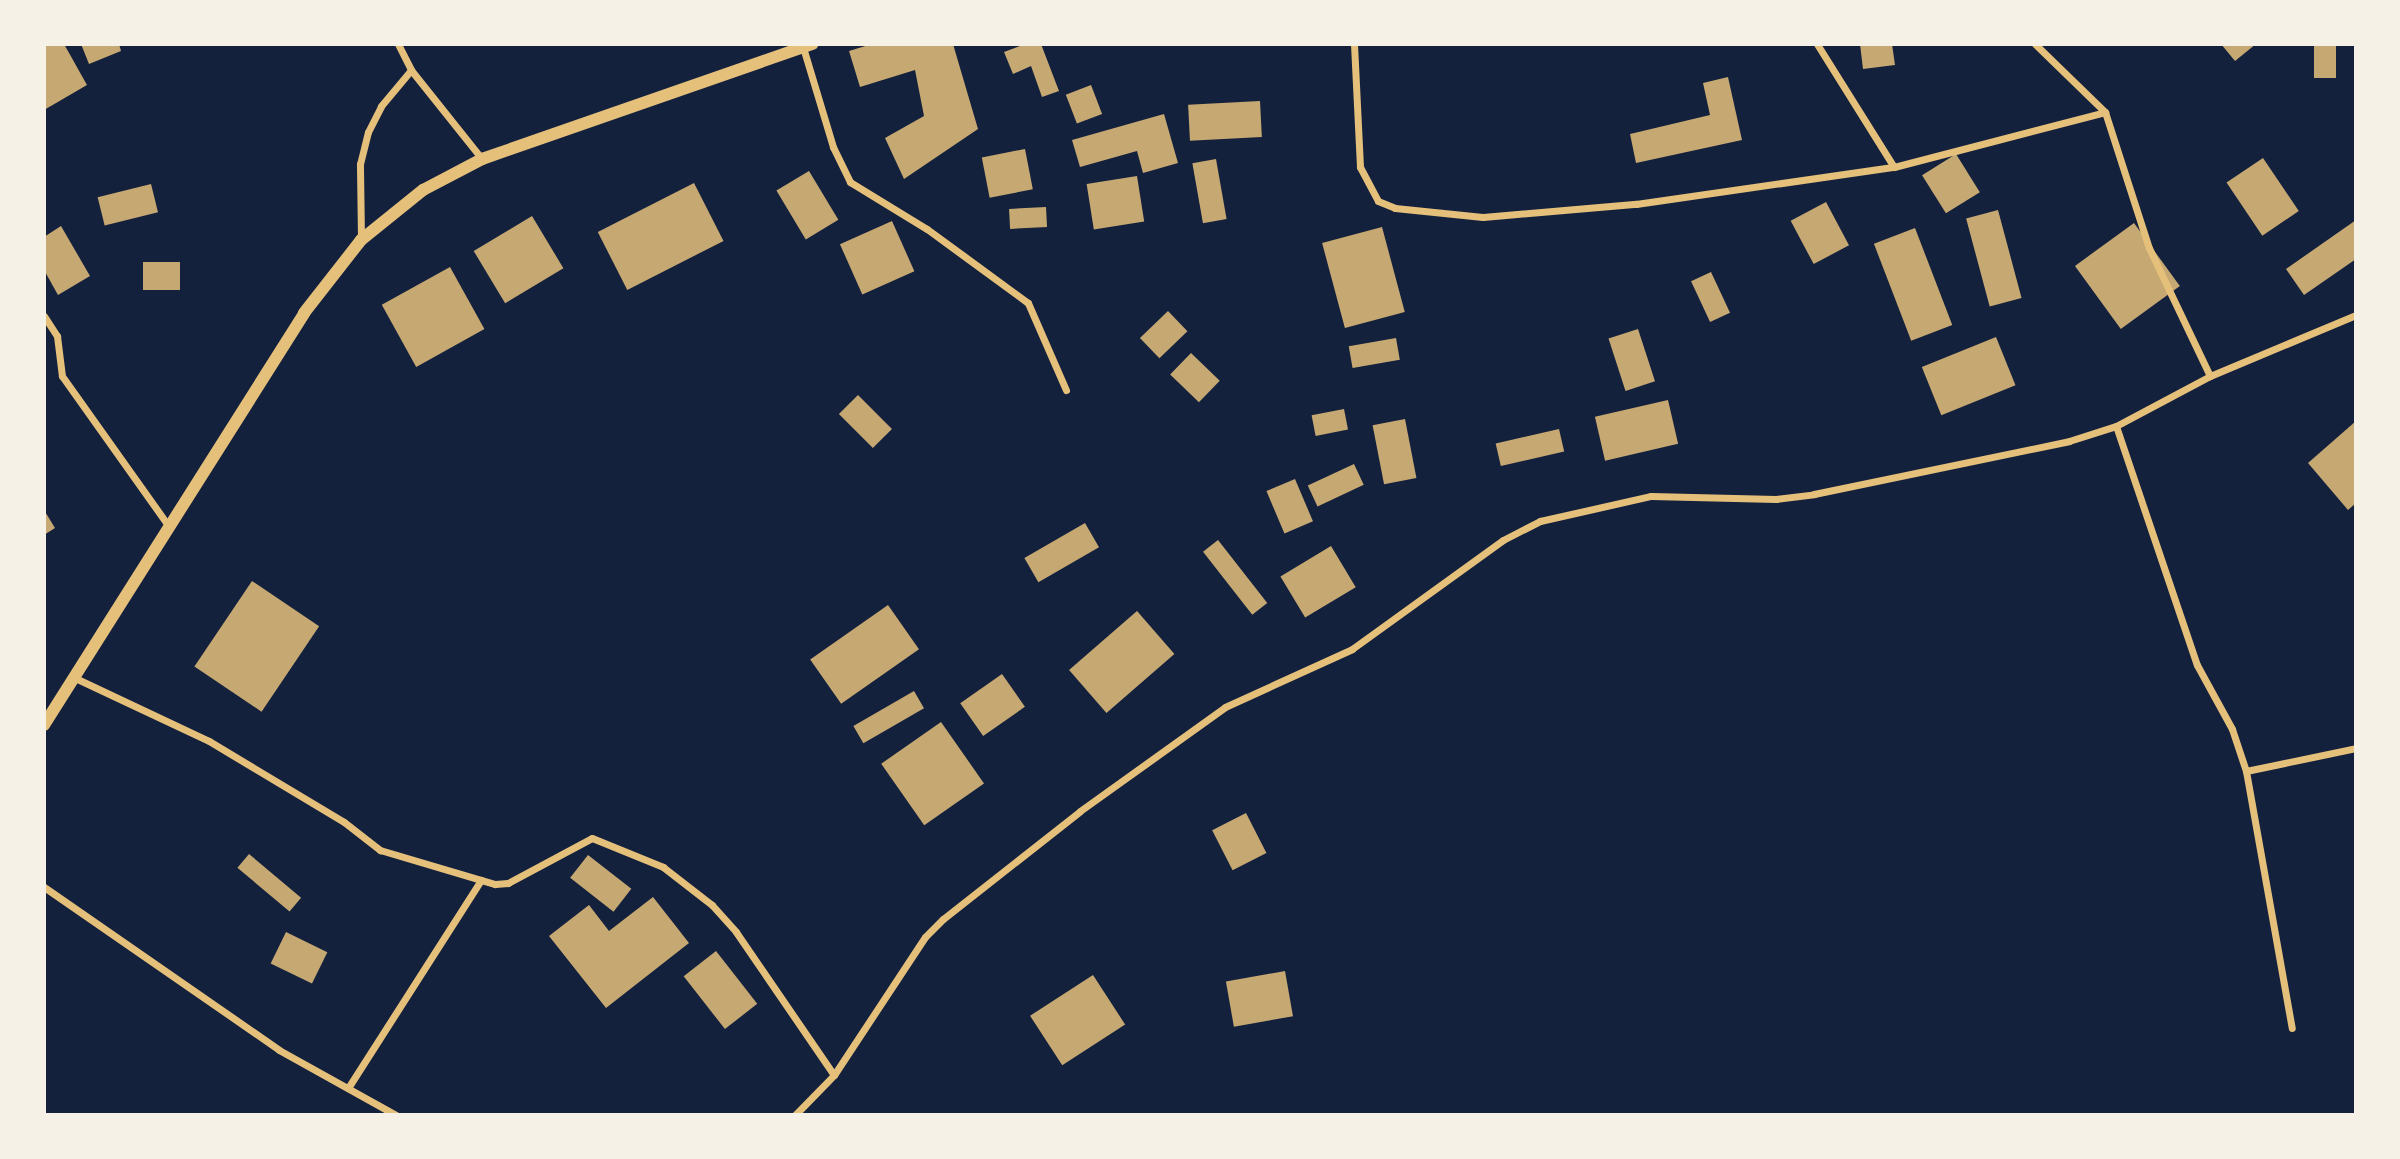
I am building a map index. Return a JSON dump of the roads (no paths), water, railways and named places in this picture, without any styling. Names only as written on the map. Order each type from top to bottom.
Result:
[{"type":"street","points":[[398,44],[411,70],[482,159]]},
{"type":"street","points":[[1354,44],[1360,167],[1378,201],[1395,208],[1483,217],[1636,204],[1894,167],[2105,112]]},
{"type":"street","points":[[1817,44],[1894,167]]},
{"type":"street","points":[[2035,44],[2105,112],[2149,248],[2210,376]]},
{"type":"street","points":[[44,726],[168,525],[304,313],[361,240],[423,190],[482,159],[805,45],[833,147],[850,182],[927,229],[1028,303],[1066,390]]},
{"type":"street","points":[[361,240],[360,164],[368,132],[381,106],[411,70]]},
{"type":"street","points":[[794,1115],[834,1075],[925,937],[1080,811],[1226,707],[1352,649],[1503,540],[1540,521],[1651,496],[1776,499],[1814,494],[2069,441],[2116,426],[2210,376],[2356,315]]},
{"type":"street","points":[[44,316],[57,336],[62,376],[168,525]]},
{"type":"street","points":[[2116,426],[2197,665],[2232,729],[2246,771],[2292,1028]]},
{"type":"street","points":[[73,677],[209,741],[344,822],[380,850],[481,880],[508,883],[592,838],[663,867],[694,889],[736,932],[834,1075]]},
{"type":"street","points":[[2246,771],[2356,748]]},
{"type":"street","points":[[348,1088],[481,880]]},
{"type":"street","points":[[44,887],[279,1050],[396,1115]]}]
